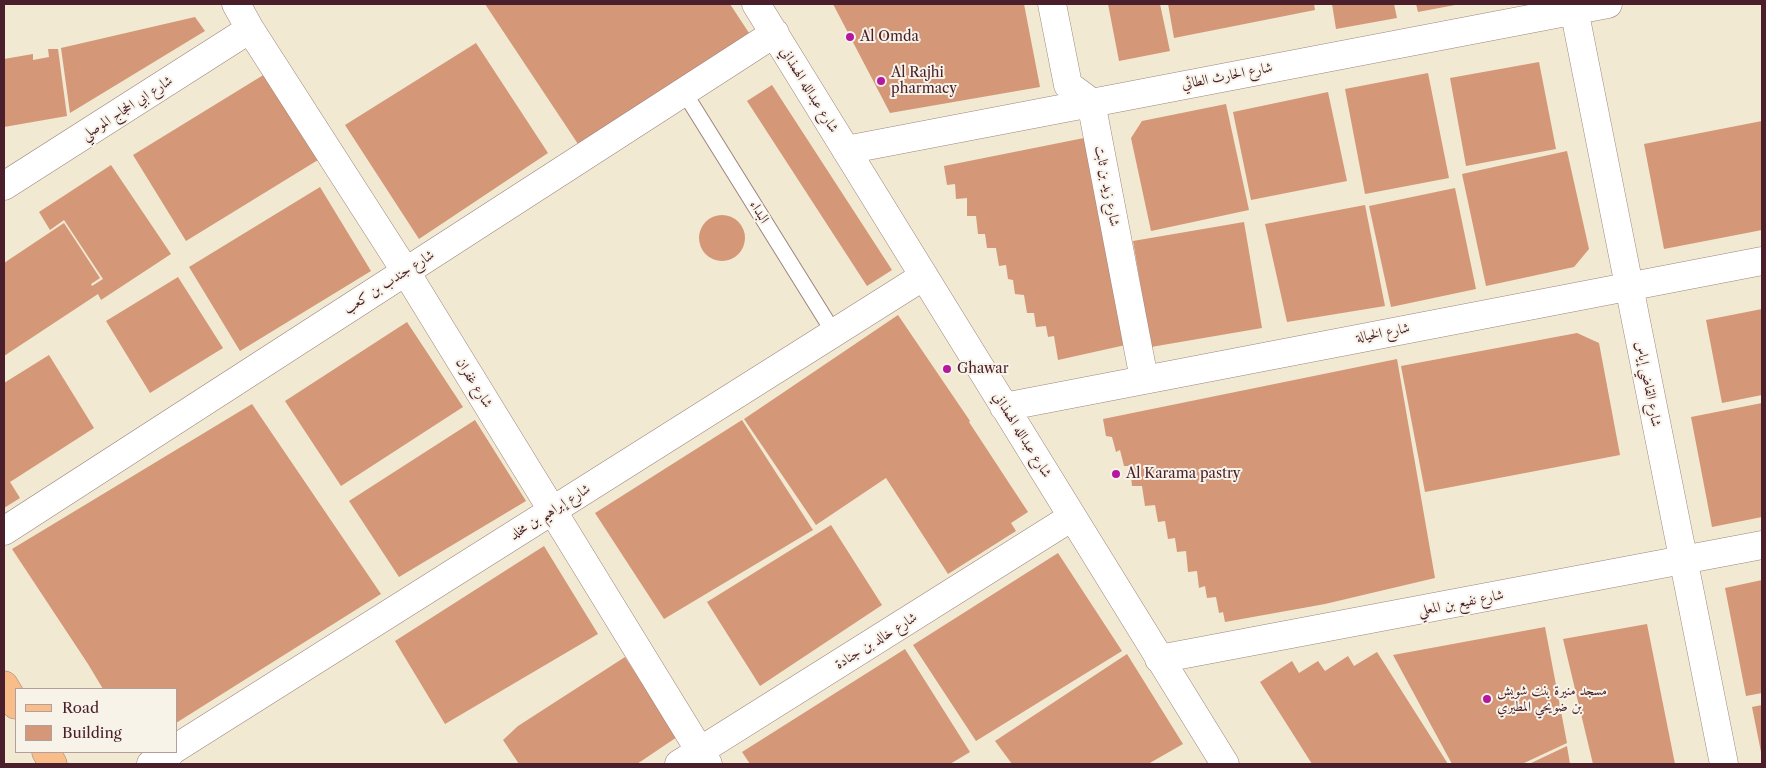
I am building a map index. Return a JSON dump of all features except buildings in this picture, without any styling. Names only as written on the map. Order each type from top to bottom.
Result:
[{"type":"main road","points":[[4,685],[15,703]]},
{"type":"main road","points":[[47,753],[53,764]]},
{"type":"street","name":"شارع غفران","points":[[236,4],[250,29],[406,272],[552,511],[695,760]]},
{"type":"street","name":"شارع عبدالله الهمذاني","points":[[756,4],[1159,659],[1216,761]]},
{"type":"street","points":[[1052,4],[1068,85],[1091,102]]},
{"type":"street","name":"شارع الحارث الطائي","points":[[846,150],[1573,7],[1608,4]]},
{"type":"street","name":"شارع القاضي إياس","points":[[1573,7],[1724,764]]},
{"type":"street","name":"شارع ابي الحجاج الموصلي","points":[[4,186],[250,29]]},
{"type":"street","name":"شارع جندب بن كعب","points":[[4,531],[775,33]]},
{"type":"street","name":"شارع زيد بن ثابت","points":[[1091,102],[1144,379]]},
{"type":"street","name":"شارع الخيالة","points":[[1004,407],[1762,261]]},
{"type":"street","name":"شارع إبراهيم بن مخلد","points":[[178,747],[924,276]]},
{"type":"street","name":"شارع خالد بن جنادة","points":[[695,760],[1072,517]]},
{"type":"street","name":"شارع نفيع بن المعلي","points":[[1159,659],[1762,545]]},
{"type":"street","points":[[151,764],[169,753]]},
{"type":"lane","name":"البداء","points":[[684,92],[834,333]]},
{"type":"place","name":"Al Omda","points":[[850,37]]},
{"type":"place","name":"Al Rajhi pharmacy","points":[[881,81]]},
{"type":"place","name":"Ghawar","points":[[947,369]]},
{"type":"place","name":"Al Karama pastry","points":[[1116,474]]},
{"type":"place","name":"مسجد منيرة بنت شويش بن ضويحي المطيري","points":[[1487,699]]}]
